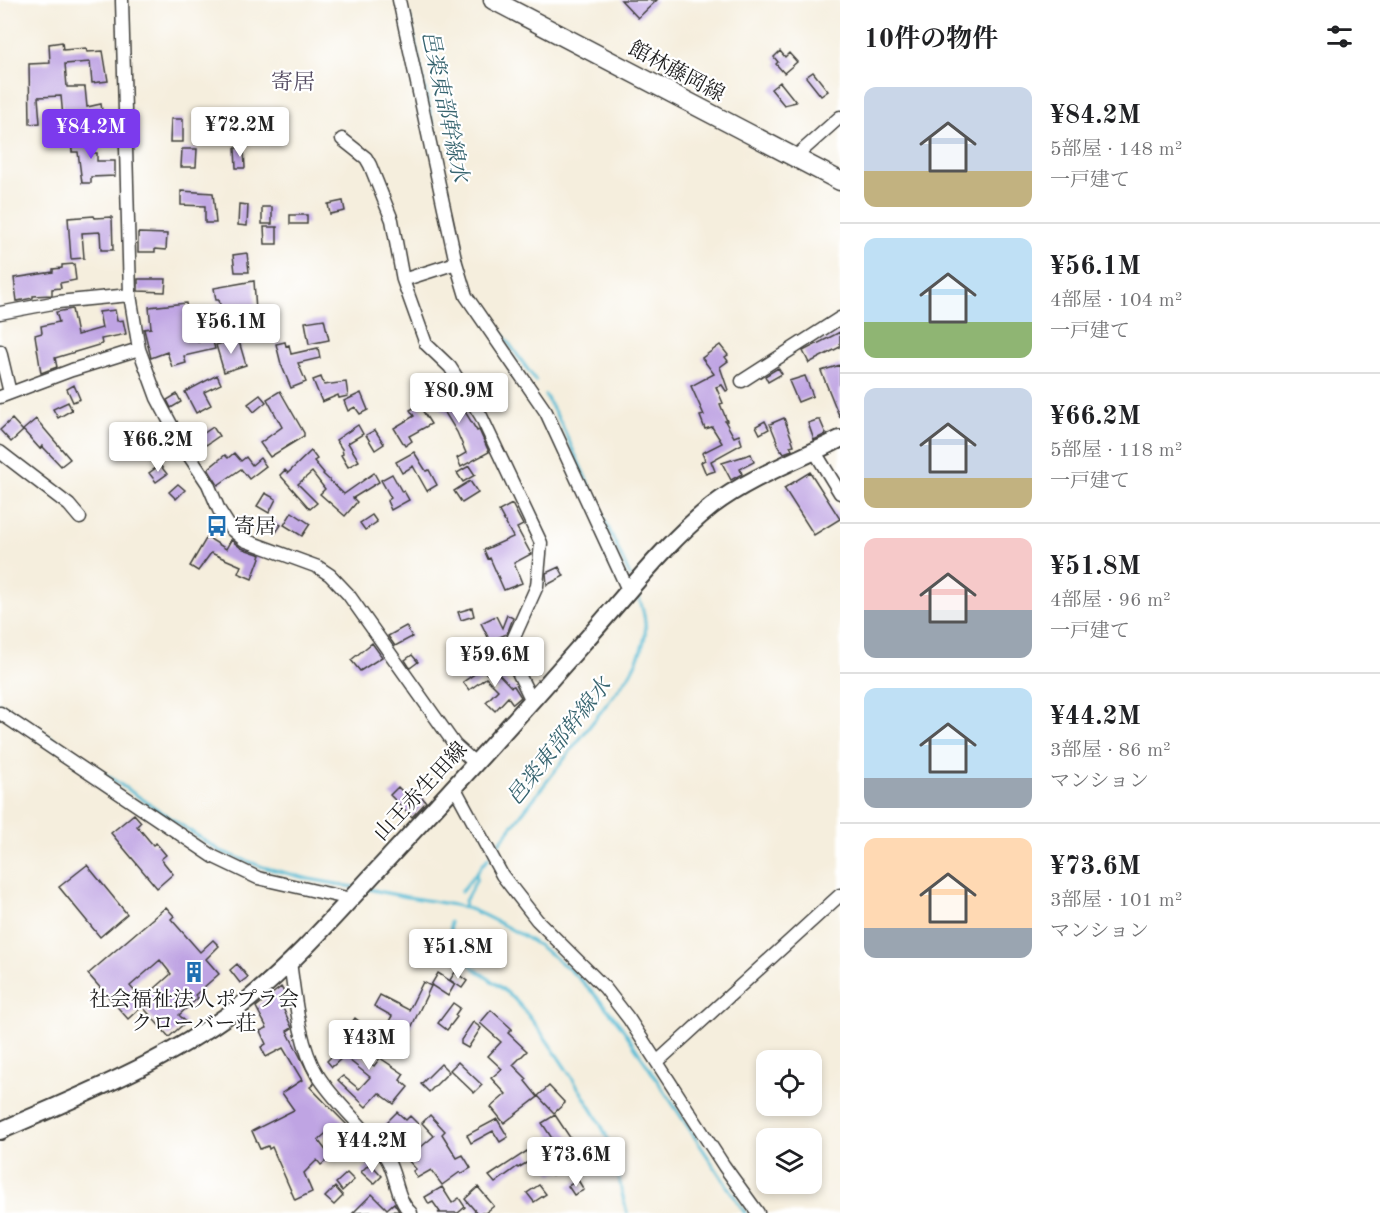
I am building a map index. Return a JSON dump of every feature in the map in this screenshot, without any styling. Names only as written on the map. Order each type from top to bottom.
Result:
[{"type":"main road","name":"館林藤岡線","points":[[493,0],[840,181]]},
{"type":"main road","name":"山王赤生田線","points":[[0,1131],[137,1071],[168,1054],[248,1000],[290,962],[351,899],[476,764],[671,545],[712,506],[746,485],[840,439]]},
{"type":"street","points":[[122,0],[130,295],[139,348],[157,398],[182,445],[208,484],[231,530],[244,540],[318,567],[330,575],[348,594],[455,745],[476,764]]},
{"type":"street","points":[[399,0],[456,263],[466,296],[546,412],[629,592]]},
{"type":"street","points":[[794,158],[840,117]]},
{"type":"street","points":[[342,138],[366,158],[370,165],[392,220],[403,280],[426,344],[450,367],[481,416],[541,543],[537,586],[506,655],[516,668],[532,701]]},
{"type":"street","points":[[403,280],[456,263]]},
{"type":"street","points":[[0,313],[58,302],[130,295]]},
{"type":"street","points":[[742,381],[840,318]]},
{"type":"street","points":[[0,351],[5,395],[139,348]]},
{"type":"street","points":[[0,452],[69,505],[80,518]]},
{"type":"street","points":[[814,452],[840,493]]},
{"type":"street","points":[[0,713],[214,857],[258,878],[351,899]]},
{"type":"street","points":[[453,789],[458,794],[490,855],[513,890],[537,920],[606,988],[629,1019],[724,1166],[758,1213]]},
{"type":"street","points":[[657,1062],[840,895]]},
{"type":"street","points":[[290,962],[298,1017],[317,1075],[388,1161],[400,1196],[406,1209],[411,1213]]},
{"type":"building","points":[[621,0],[657,0],[638,18]]},
{"type":"building","points":[[62,42],[63,50],[86,48],[87,52],[103,51],[108,81],[92,83],[90,62],[65,64],[67,87],[85,87],[87,107],[101,104],[103,117],[111,116],[112,126],[105,127],[106,131],[94,133],[90,114],[63,117],[61,96],[38,97],[40,123],[30,124],[29,64],[50,63],[49,44]]},
{"type":"building","points":[[780,51],[785,57],[789,53],[797,62],[784,73],[776,64],[778,62],[774,57]]},
{"type":"building","points":[[813,72],[828,91],[821,96],[806,77]]},
{"type":"building","points":[[780,82],[796,102],[784,105],[771,89]]},
{"type":"building","points":[[171,119],[183,119],[183,142],[170,142]]},
{"type":"building","points":[[71,136],[90,136],[91,153],[97,153],[97,161],[115,161],[115,176],[91,177],[91,183],[82,183],[78,152],[72,152]]},
{"type":"building","points":[[235,148],[244,148],[245,168],[236,168]]},
{"type":"building","points":[[182,149],[197,149],[196,167],[181,167]]},
{"type":"building","points":[[181,191],[213,193],[216,223],[205,223],[205,206],[181,205]]},
{"type":"building","points":[[343,201],[345,211],[330,214],[328,204]]},
{"type":"building","points":[[239,204],[248,205],[247,226],[238,225]]},
{"type":"building","points":[[262,207],[272,207],[272,224],[262,224]]},
{"type":"building","points":[[290,215],[307,215],[307,224],[290,224]]},
{"type":"building","points":[[94,216],[95,218],[112,217],[113,250],[101,250],[100,232],[82,233],[84,258],[71,259],[68,218]]},
{"type":"building","points":[[264,227],[277,227],[277,244],[265,244]]},
{"type":"building","points":[[138,233],[167,234],[166,250],[138,252]]},
{"type":"building","points":[[247,253],[249,272],[235,272],[233,255]]},
{"type":"building","points":[[74,264],[76,280],[60,283],[61,288],[52,289],[52,295],[33,296],[33,298],[17,301],[14,278],[53,272],[53,269],[62,268],[62,265]]},
{"type":"building","points":[[138,279],[166,279],[165,292],[138,291]]},
{"type":"building","points":[[254,281],[257,326],[244,327],[242,313],[223,318],[214,288]]},
{"type":"building","points":[[186,303],[190,327],[196,326],[198,342],[212,338],[215,349],[184,356],[186,363],[172,367],[167,352],[151,358],[144,329],[151,328],[149,307]]},
{"type":"building","points":[[72,309],[77,335],[102,328],[99,312],[115,310],[117,321],[123,320],[126,334],[101,339],[102,344],[55,358],[57,367],[41,373],[35,335],[42,333],[41,326],[59,322],[56,312]]},
{"type":"building","points":[[324,319],[329,340],[309,344],[305,322]]},
{"type":"building","points":[[840,332],[840,347],[809,363],[803,351]]},
{"type":"building","points":[[238,338],[246,365],[224,372],[216,345]]},
{"type":"building","points":[[285,342],[286,346],[289,345],[291,354],[318,348],[320,358],[298,363],[306,382],[291,388],[276,344]]},
{"type":"building","points":[[720,345],[728,355],[725,357],[728,361],[720,367],[728,390],[726,391],[722,385],[716,387],[723,403],[720,404],[727,421],[725,421],[734,437],[739,435],[742,444],[711,461],[715,471],[706,474],[701,462],[705,460],[702,453],[722,443],[712,427],[705,429],[700,416],[704,415],[691,386],[714,374],[702,358]]},
{"type":"building","points":[[840,365],[840,418],[821,371]]},
{"type":"building","points":[[778,368],[782,374],[768,382],[765,376]]},
{"type":"building","points":[[217,375],[221,384],[204,392],[211,405],[196,413],[185,392]]},
{"type":"building","points":[[805,376],[813,396],[798,402],[789,381]]},
{"type":"building","points":[[321,377],[324,385],[346,382],[348,396],[339,398],[338,395],[322,402],[313,380]]},
{"type":"building","points":[[431,378],[448,400],[455,393],[459,396],[461,400],[459,402],[477,431],[479,430],[489,452],[461,467],[457,458],[466,453],[457,432],[444,411],[422,385]]},
{"type":"building","points":[[74,385],[80,399],[73,402],[67,389]]},
{"type":"building","points":[[280,391],[304,436],[270,457],[260,443],[282,427],[267,399]]},
{"type":"building","points":[[361,393],[368,410],[360,414],[355,407],[348,411],[344,401]]},
{"type":"building","points":[[177,394],[181,402],[171,408],[167,400]]},
{"type":"building","points":[[260,395],[266,402],[254,412],[248,404]]},
{"type":"building","points":[[68,402],[72,410],[58,418],[53,409]]},
{"type":"building","points":[[419,405],[431,424],[409,436],[412,441],[405,446],[394,428],[414,416],[410,410]]},
{"type":"building","points":[[784,418],[794,445],[790,446],[792,450],[784,453],[781,451],[770,424]]},
{"type":"building","points":[[12,419],[23,431],[11,442],[0,430]]},
{"type":"building","points":[[36,419],[70,459],[61,466],[42,446],[40,449],[23,430]]},
{"type":"building","points":[[820,420],[826,434],[814,440],[808,423]]},
{"type":"building","points":[[765,421],[769,429],[760,434],[756,426]]},
{"type":"building","points":[[358,425],[363,434],[348,443],[359,461],[348,467],[341,455],[343,454],[342,449],[336,440]]},
{"type":"building","points":[[213,427],[219,436],[206,445],[200,436]]},
{"type":"building","points":[[375,430],[384,444],[375,450],[366,435]]},
{"type":"building","points":[[311,451],[317,459],[314,461],[323,474],[344,494],[374,473],[379,482],[353,498],[357,502],[345,516],[320,494],[325,489],[312,472],[298,484],[317,503],[310,509],[280,475],[285,470],[288,473]]},
{"type":"building","points":[[414,452],[426,471],[429,470],[437,485],[427,491],[413,466],[402,473],[396,462]]},
{"type":"building","points":[[234,453],[241,461],[246,457],[252,465],[260,458],[266,466],[249,479],[241,469],[218,485],[208,469],[225,455],[228,458]]},
{"type":"building","points":[[751,454],[754,462],[740,469],[742,474],[731,480],[722,463]]},
{"type":"building","points":[[160,465],[167,474],[156,482],[149,473]]},
{"type":"building","points":[[469,466],[475,475],[463,482],[457,473]]},
{"type":"building","points":[[810,472],[840,519],[814,535],[784,488]]},
{"type":"building","points":[[392,474],[409,500],[391,510],[387,501],[391,498],[381,480]]},
{"type":"building","points":[[470,481],[478,493],[462,503],[454,491]]},
{"type":"building","points":[[178,484],[185,490],[176,499],[169,492]]},
{"type":"building","points":[[265,493],[276,499],[269,513],[257,506]]},
{"type":"building","points":[[512,504],[523,525],[517,528],[531,554],[514,563],[522,583],[504,590],[484,550],[513,537],[499,511]]},
{"type":"building","points":[[292,512],[310,524],[302,536],[284,525]]},
{"type":"building","points":[[372,515],[377,522],[365,530],[360,523]]},
{"type":"building","points":[[268,517],[281,525],[275,534],[262,525]]},
{"type":"building","points":[[207,537],[226,549],[231,540],[241,548],[261,555],[252,579],[238,573],[241,566],[211,553],[198,571],[190,566]]},
{"type":"building","points":[[559,567],[564,576],[547,585],[546,573]]},
{"type":"building","points":[[472,608],[474,616],[461,620],[458,612]]},
{"type":"building","points":[[507,615],[513,618],[507,634],[490,641],[481,623],[496,616],[502,628]]},
{"type":"building","points":[[406,626],[412,637],[395,646],[388,636]]},
{"type":"building","points":[[372,643],[382,657],[360,671],[351,660]]},
{"type":"building","points":[[412,655],[418,662],[410,668],[405,660]]},
{"type":"building","points":[[493,668],[511,687],[514,686],[521,697],[513,704],[508,697],[495,711],[486,702],[498,690],[486,678],[469,690],[463,682],[482,669],[487,674]]},
{"type":"building","points":[[398,787],[410,799],[418,792],[426,802],[412,817],[390,795]]},
{"type":"building","points":[[134,814],[141,822],[137,826],[153,845],[156,843],[166,855],[161,859],[173,874],[157,888],[111,833]]},
{"type":"building","points":[[87,865],[127,914],[100,937],[59,887]]},
{"type":"building","name":"社会福祉法人ポプラ会 クローバー荘","points":[[166,907],[174,916],[171,919],[200,952],[213,940],[219,946],[206,959],[219,974],[195,995],[198,998],[179,1015],[186,1022],[169,1037],[142,1006],[128,1019],[88,974]],"holes":[[[160,960],[171,974],[142,1000],[130,986]]]},
{"type":"building","points":[[237,964],[248,977],[240,983],[230,970]]},
{"type":"building","points":[[455,972],[467,981],[462,988],[450,980]]},
{"type":"building","points":[[438,973],[455,984],[448,996],[431,985]]},
{"type":"building","points":[[423,982],[431,986],[410,1030],[399,1025],[390,1041],[381,1035],[392,1016],[374,1006],[380,995],[409,1010]]},
{"type":"building","points":[[281,987],[287,997],[288,1005],[283,1008],[292,1028],[287,1031],[314,1084],[310,1087],[348,1126],[337,1137],[330,1130],[318,1140],[331,1157],[321,1165],[317,1160],[304,1173],[312,1192],[295,1200],[272,1147],[260,1149],[252,1131],[294,1110],[282,1093],[302,1080],[283,1048],[266,1057],[261,1047],[266,1044],[260,1031],[267,1028],[256,1007]]},
{"type":"building","points":[[453,1003],[460,1008],[455,1015],[457,1017],[447,1030],[438,1023]]},
{"type":"building","points":[[491,1010],[512,1029],[508,1033],[527,1051],[513,1065],[527,1079],[525,1081],[538,1097],[504,1123],[491,1107],[506,1094],[491,1078],[502,1069],[488,1056],[501,1042],[480,1023]]},
{"type":"building","points":[[355,1018],[364,1025],[351,1042],[355,1046],[352,1049],[374,1066],[380,1058],[404,1074],[400,1080],[408,1087],[394,1104],[379,1093],[366,1107],[338,1080],[343,1076],[359,1089],[370,1077],[344,1056],[332,1067],[327,1061],[342,1046],[337,1042]]},
{"type":"building","points":[[473,1022],[481,1028],[468,1048],[461,1044],[461,1040]]},
{"type":"building","points":[[458,1062],[482,1085],[474,1093],[450,1070]]},
{"type":"building","points":[[441,1064],[449,1072],[429,1092],[421,1084]]},
{"type":"building","points":[[549,1086],[565,1103],[554,1113],[538,1096]]},
{"type":"building","points":[[397,1112],[406,1120],[410,1116],[418,1124],[393,1146],[386,1140],[392,1134],[384,1125]]},
{"type":"building","points":[[430,1115],[445,1131],[442,1134],[457,1158],[463,1155],[471,1168],[461,1174],[460,1172],[442,1185],[431,1170],[417,1178],[413,1171],[416,1169],[407,1159],[434,1136],[422,1123]]},
{"type":"building","points":[[555,1115],[577,1148],[561,1160],[565,1167],[552,1175],[539,1153],[555,1143],[542,1123]]},
{"type":"building","points":[[497,1119],[508,1137],[500,1142],[493,1131],[471,1143],[467,1135]]},
{"type":"building","points":[[527,1151],[533,1159],[495,1183],[489,1176]]},
{"type":"building","points":[[370,1163],[382,1176],[374,1184],[361,1172]]},
{"type":"building","points":[[347,1173],[354,1180],[342,1191],[336,1183]]},
{"type":"building","points":[[578,1180],[584,1190],[574,1195],[568,1186]]},
{"type":"building","points":[[539,1185],[546,1194],[534,1202],[527,1193]]},
{"type":"building","points":[[335,1187],[343,1196],[334,1205],[325,1197]]},
{"type":"building","points":[[442,1187],[452,1203],[459,1198],[465,1207],[458,1213],[438,1213],[440,1212],[433,1202],[429,1204],[425,1197]]},
{"type":"building","points":[[478,1187],[494,1206],[485,1213],[477,1213],[465,1199]]},
{"type":"building","points":[[372,1194],[387,1209],[394,1203],[399,1211],[353,1213]]},
{"type":"waterway","name":"邑楽東部幹線水","points":[[409,15],[450,204]]},
{"type":"waterway","name":"邑楽東部幹線水","points":[[454,221],[465,270],[475,296],[536,381]]},
{"type":"waterway","name":"邑楽東部幹線水","points":[[545,395],[561,423],[630,576]]},
{"type":"waterway","name":"邑楽東部幹線水","points":[[493,851],[630,674],[640,654],[645,636],[644,617],[638,596]]},
{"type":"waterway","points":[[0,704],[220,851],[263,867],[353,887]]},
{"type":"waterway","name":"邑楽東部幹線水","points":[[461,892],[489,857]]},
{"type":"waterway","points":[[464,908],[465,901],[477,879],[476,873]]},
{"type":"waterway","points":[[369,889],[474,911],[523,936],[569,969],[621,1026],[745,1213]]},
{"type":"waterway","points":[[450,922],[457,950],[474,968],[518,1003],[546,1039],[594,1112],[612,1152],[627,1213]]},
{"type":"place","name":"寄居","points":[[217,526]]},
{"type":"place","name":"社会福祉法人ポプラ会 クローバー荘","points":[[194,972]]},
{"type":"district","name":"寄居","points":[[293,81]]}]
